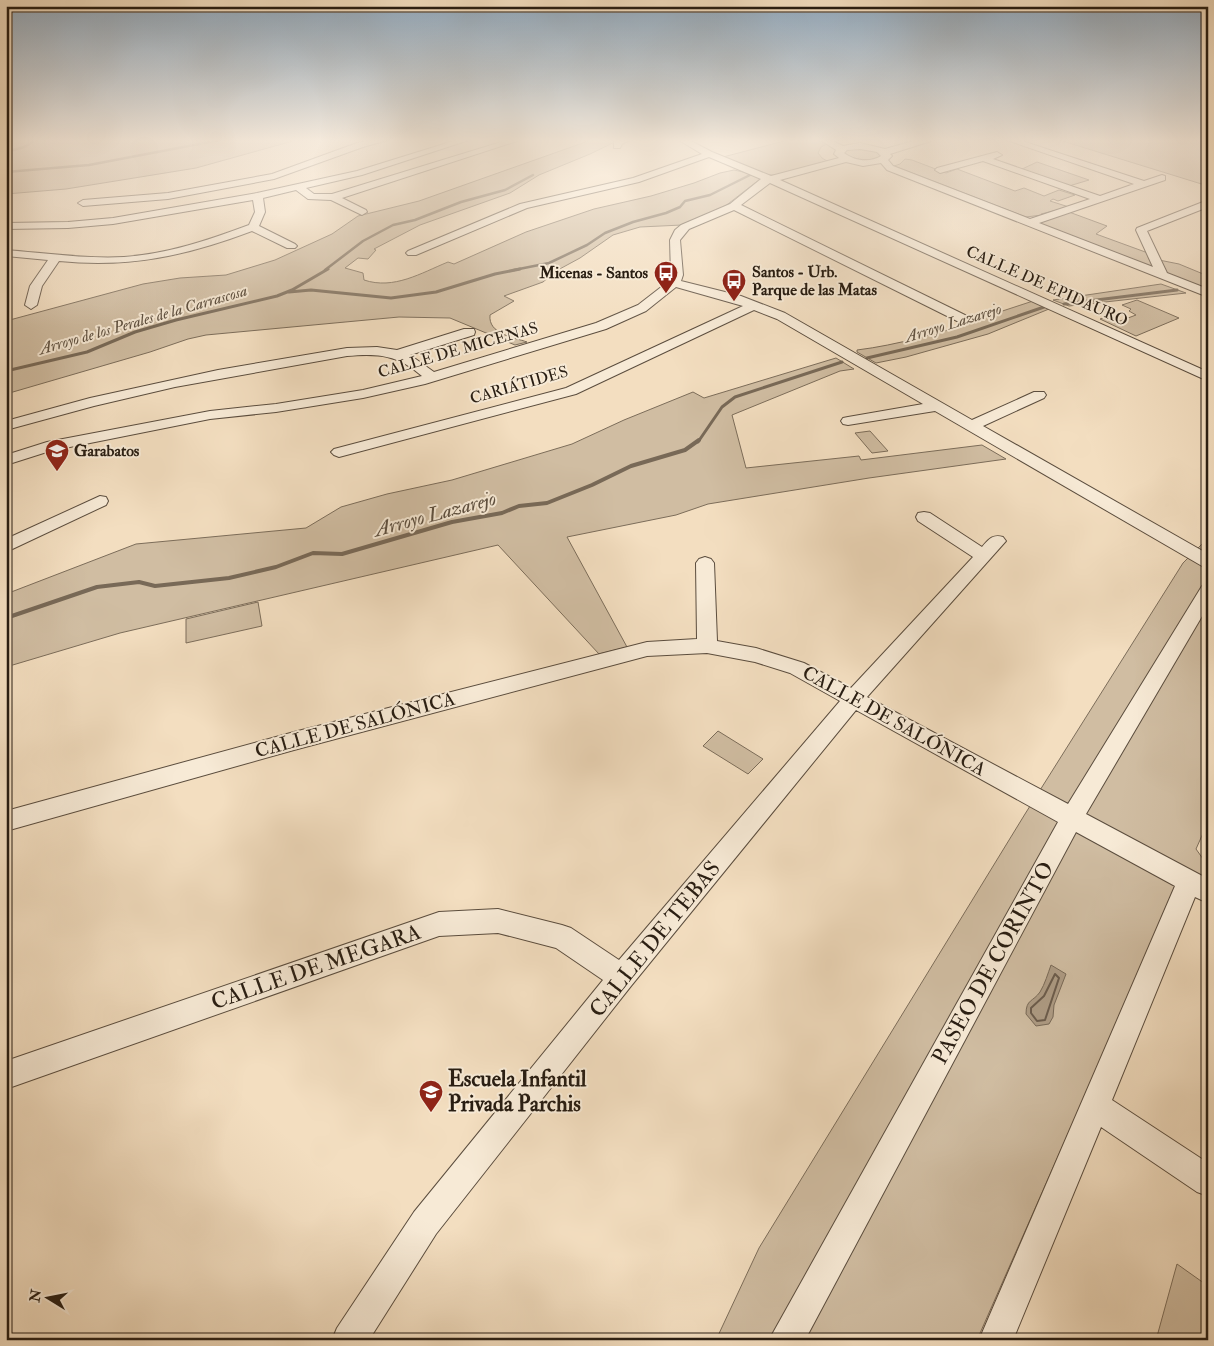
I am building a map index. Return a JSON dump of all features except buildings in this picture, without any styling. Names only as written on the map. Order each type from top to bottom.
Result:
[{"type":"street","points":[[83,203],[97,202]]},
{"type":"street","points":[[6,226],[68,225],[113,221],[224,202]]},
{"type":"street","points":[[6,253],[124,260],[158,255],[197,245],[253,226],[260,220],[261,212],[258,202]]},
{"type":"street","points":[[341,202],[362,212]]},
{"type":"street","points":[[412,253],[524,206],[542,202]]},
{"type":"street","points":[[739,202],[734,206],[691,224],[679,232],[675,240],[677,275],[674,283],[754,305],[781,316],[1208,562]]},
{"type":"street","name":"CALLE DE EPIDAURO","points":[[821,202],[1208,377]]},
{"type":"street","points":[[977,202],[1208,293]]},
{"type":"street","points":[[1029,222],[1090,202]]},
{"type":"street","points":[[1162,275],[1141,230],[1203,202]]},
{"type":"street","points":[[734,206],[965,320]]},
{"type":"street","points":[[253,226],[291,246]]},
{"type":"street","points":[[31,305],[36,286],[56,257]]},
{"type":"street","name":"CALLE DE MICENAS","points":[[6,460],[47,447],[210,415],[276,408],[340,398],[432,378],[601,326],[642,308],[674,283]]},
{"type":"street","name":"CARIÁTIDES","points":[[339,452],[570,391],[754,305]]},
{"type":"street","points":[[398,354],[469,332]]},
{"type":"street","points":[[6,426],[41,415],[199,377],[347,352],[370,351],[398,354],[412,361],[432,378]]},
{"type":"street","points":[[972,426],[1040,395]]},
{"type":"street","points":[[848,421],[938,406]]},
{"type":"street","points":[[6,546],[100,501]]},
{"type":"street","name":"CALLE DE TEBAS","points":[[349,1340],[425,1224],[622,977],[854,698],[990,548],[924,517]]},
{"type":"street","points":[[705,563],[707,646]]},
{"type":"street","name":"PASEO DE CORINTO","points":[[786,1340],[1072,818],[1208,590]]},
{"type":"street","name":"CALLE DE SALÓNICA","points":[[6,821],[294,741],[647,649],[707,646],[756,655],[797,668],[1198,887]]},
{"type":"street","points":[[996,1340],[1094,1106],[1198,887]]},
{"type":"street","name":"CALLE DE MEGARA","points":[[6,1075],[439,924],[498,921],[562,937],[622,977]]},
{"type":"street","points":[[1094,1106],[1208,1181]]},
{"type":"shaded area","points":[[416,202],[485,202],[420,225],[374,249],[376,250],[368,259],[358,258],[345,268],[363,273],[364,280],[386,283],[407,279],[448,262],[454,264],[526,232],[594,209],[626,202],[731,202],[724,207],[682,225],[640,227],[613,235],[580,258],[556,271],[543,282],[504,296],[514,301],[490,315],[493,327],[502,334],[527,342],[515,345],[450,318],[399,317],[206,335],[6,394],[6,321],[143,284],[180,278],[226,275],[275,260],[332,234],[358,216]]},
{"type":"shaded area","points":[[987,202],[1053,202],[1069,207],[1042,215],[1026,217]]},
{"type":"shaded area","points":[[1069,212],[1107,226],[1096,234],[1148,253],[1155,268],[1036,223]]},
{"type":"shaded area","points":[[1159,260],[1179,264],[1208,276],[1208,289],[1167,273]]},
{"type":"shaded area","points":[[1161,284],[1186,293],[1069,306],[1053,300]]},
{"type":"shaded area","points":[[1137,300],[1179,318],[1136,336],[1100,319],[1108,316],[1120,321],[1136,315],[1129,311],[1131,309],[1122,305]]},
{"type":"shaded area","points":[[1033,301],[1049,309],[988,334],[906,357],[876,363],[857,352],[857,350],[902,342],[976,322],[975,320]]},
{"type":"shaded area","points":[[836,358],[854,369],[840,371],[732,415],[746,468],[859,456],[861,460],[982,445],[1006,459],[869,478],[708,504],[676,515],[567,537],[627,647],[599,654],[498,545],[120,633],[6,667],[6,594],[136,544],[306,528],[341,507],[387,494],[452,480],[572,444],[624,420],[693,392],[704,398]]},
{"type":"shaded area","points":[[870,431],[888,451],[872,453],[855,433]]},
{"type":"shaded area","points":[[1208,538],[1208,822],[1196,849],[1208,866],[1208,874],[1176,889],[977,1340],[716,1340],[759,1248],[1025,814],[1183,563]]},
{"type":"shaded area","points":[[258,602],[262,626],[186,643],[186,619]]},
{"type":"shaded area","points":[[718,731],[763,759],[748,774],[703,746]]},
{"type":"shaded area","points":[[1177,1264],[1208,1286],[1208,1340],[1156,1340]]},
{"type":"water","points":[[1051,965],[1066,974],[1054,1005],[1053,1017],[1049,1024],[1036,1026],[1026,1014],[1026,1009],[1042,989]]},
{"type":"waterway","name":"Arroyo de los Perales de la Carrascosa","points":[[325,270],[363,241],[393,225],[415,220],[462,202]]},
{"type":"waterway","name":"Arroyo de los Perales de la Carrascosa","points":[[514,270],[549,263],[587,245],[605,233],[633,222],[666,213],[680,207],[684,202]]},
{"type":"waterway","name":"Arroyo de los Perales de la Carrascosa","points":[[6,371],[87,352],[135,332],[176,320],[277,296],[292,290],[328,269]]},
{"type":"waterway","name":"Arroyo de los Perales de la Carrascosa","points":[[289,292],[311,290],[391,298],[436,292],[495,274],[520,269]]},
{"type":"waterway","name":"Arroyo Lazarejo","points":[[1064,304],[1177,290]]},
{"type":"waterway","name":"Arroyo Lazarejo","points":[[867,358],[957,337],[1044,307]]},
{"type":"waterway","name":"Arroyo Lazarejo","points":[[698,442],[722,407],[735,397],[842,362]]},
{"type":"waterway","name":"Arroyo Lazarejo","points":[[6,618],[97,587],[139,582],[155,586],[229,578],[276,567],[313,553],[342,554],[452,522],[502,513],[519,506],[547,503],[592,485],[631,466],[685,450],[699,440]]},
{"type":"place","name":"Micenas - Santos","points":[[666,294]]},
{"type":"place","name":"Santos - Urb. Parque de las Matas","points":[[734,302]]},
{"type":"place","name":"Garabatos","points":[[57,472]]},
{"type":"place","name":"Escuela Infantil Privada Parchis","points":[[431,1113]]}]
